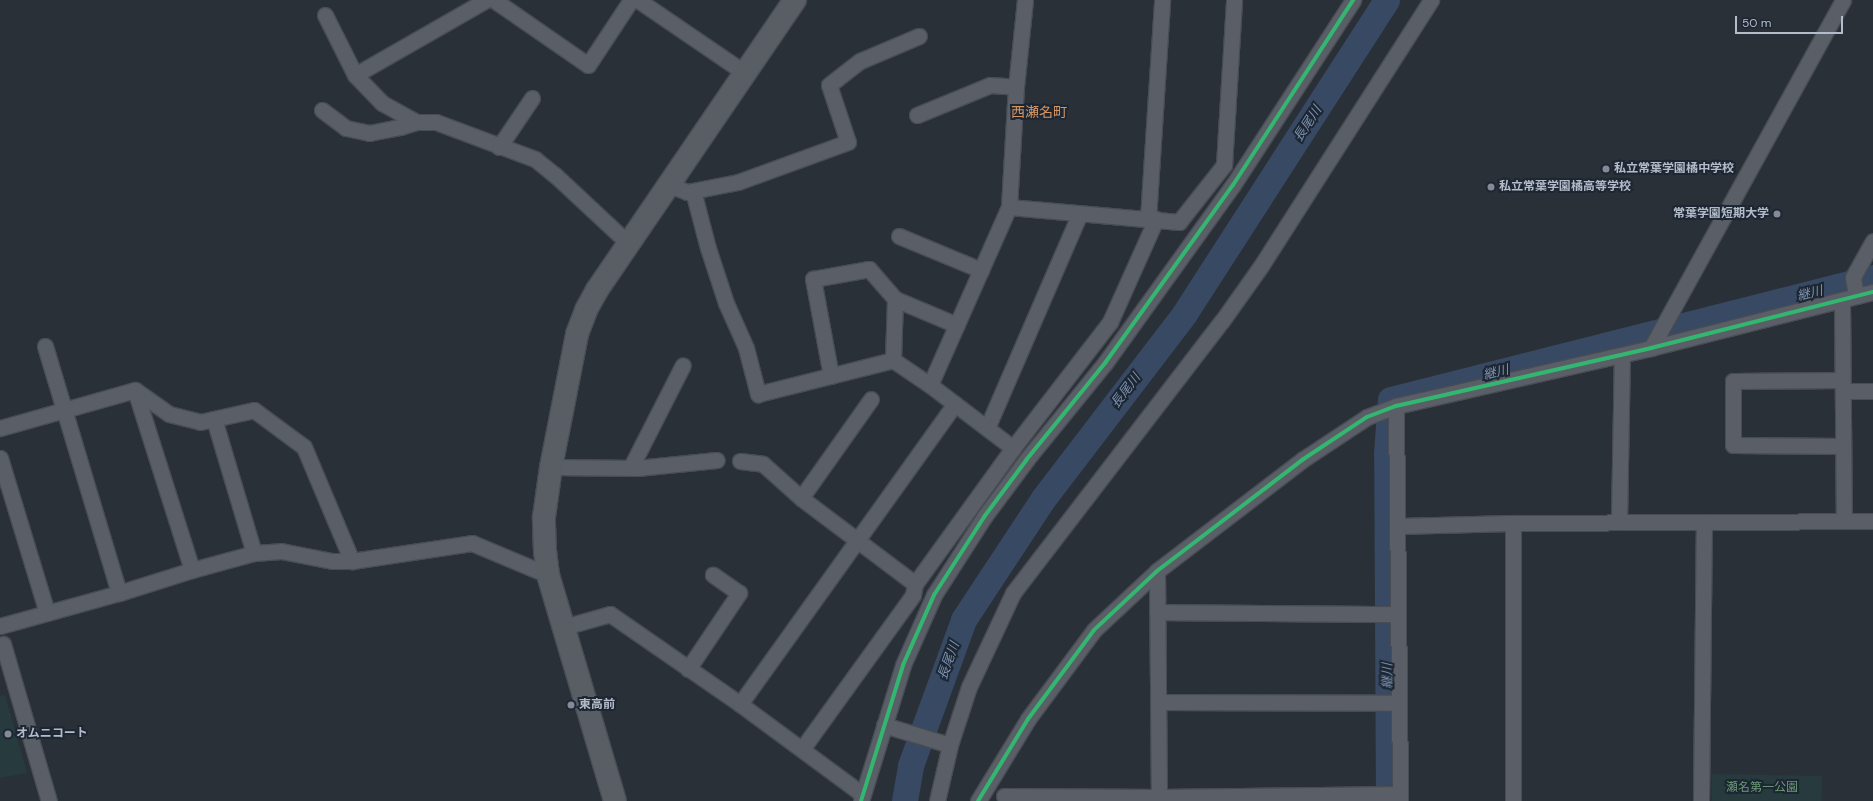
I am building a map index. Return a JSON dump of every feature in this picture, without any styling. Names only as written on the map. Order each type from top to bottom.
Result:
[{"type":"street","points":[[355,75],[486,0]]},
{"type":"street","points":[[494,0],[588,65],[631,0]]},
{"type":"street","points":[[638,0],[745,73]]},
{"type":"street","points":[[615,801],[548,575],[544,517],[551,467],[577,334],[586,310],[597,290],[795,0]]},
{"type":"street","points":[[930,385],[1010,207],[1016,87],[1025,0]]},
{"type":"street","points":[[802,749],[913,595],[915,584],[1013,448],[1110,322],[1152,219],[1162,0]]},
{"type":"street","points":[[1010,207],[1179,222],[1224,165],[1234,0]]},
{"type":"street","points":[[564,627],[610,614],[802,749],[861,798],[903,665],[934,595],[988,511],[1027,459],[1105,363],[1229,191],[1353,0]]},
{"type":"street","points":[[937,801],[950,745],[969,687],[1013,593],[1222,321],[1260,266],[1431,0]]},
{"type":"street","points":[[1651,348],[1843,0]]},
{"type":"street","points":[[325,15],[355,75],[382,103],[416,122]]},
{"type":"street","points":[[669,185],[686,192],[738,182],[848,142],[829,85],[860,61],[919,36]]},
{"type":"street","points":[[917,115],[990,85],[1016,87]]},
{"type":"street","points":[[499,147],[532,98]]},
{"type":"street","points":[[322,110],[346,128],[369,133],[400,127],[416,122],[436,122],[460,130],[499,147],[535,159],[555,175],[629,244]]},
{"type":"street","points":[[693,191],[708,248],[726,303],[746,348],[758,394],[893,360],[930,385],[1013,448]]},
{"type":"street","points":[[987,428],[1080,213]]},
{"type":"street","points":[[899,236],[981,270]]},
{"type":"street","points":[[1844,521],[1842,446],[1843,385],[1849,298],[1853,277],[1873,241]]},
{"type":"street","points":[[831,376],[813,279],[869,269],[895,299],[957,325]]},
{"type":"street","points":[[978,801],[1028,719],[1094,630],[1157,570],[1302,460],[1367,416],[1396,406],[1622,355],[1873,292]]},
{"type":"street","points":[[893,360],[895,299]]},
{"type":"street","points":[[45,346],[119,593]]},
{"type":"street","points":[[1619,522],[1622,355]]},
{"type":"street","points":[[631,468],[683,366]]},
{"type":"street","points":[[1842,446],[1733,445],[1733,381],[1843,385],[1873,391]]},
{"type":"street","points":[[0,428],[135,390]]},
{"type":"street","points":[[135,390],[169,414],[200,422],[254,410],[304,447],[352,561]]},
{"type":"street","points":[[135,390],[192,570]]},
{"type":"street","points":[[801,498],[871,399]]},
{"type":"street","points":[[740,704],[955,404]]},
{"type":"street","points":[[1004,796],[1159,799],[1400,798],[1396,406]]},
{"type":"street","points":[[214,419],[254,553]]},
{"type":"street","points":[[0,458],[47,613]]},
{"type":"street","points":[[551,467],[631,468],[717,460]]},
{"type":"street","points":[[740,462],[763,464],[801,498],[915,584]]},
{"type":"street","points":[[1397,526],[1513,523],[1873,521]]},
{"type":"street","points":[[1700,801],[1704,522]]},
{"type":"street","points":[[1513,523],[1513,801]]},
{"type":"street","points":[[0,626],[254,553],[281,552],[332,561],[352,561],[472,543],[548,575]]},
{"type":"street","points":[[1157,570],[1159,799]]},
{"type":"street","points":[[688,669],[739,593],[713,575]]},
{"type":"street","points":[[1157,612],[1397,614]]},
{"type":"street","points":[[3,644],[48,801]]},
{"type":"street","points":[[1158,702],[1398,703]]},
{"type":"street","points":[[884,725],[950,745]]},
{"type":"green space","name":"オムニコート","points":[[5,695],[27,773],[0,778],[0,696]]},
{"type":"green space","name":"瀬名第一公園","points":[[1712,774],[1822,776],[1822,801],[1712,801]]},
{"type":"waterway","name":"長尾川","points":[[905,801],[911,766],[964,620],[1043,500],[1185,314],[1387,0]]},
{"type":"waterway","name":"継川","points":[[1389,801],[1387,454],[1391,400],[1873,278]]},
{"type":"cycle path","points":[[861,801],[903,665],[934,595],[984,517],[1027,459],[1105,363],[1233,185],[1353,0]]},
{"type":"cycle path","points":[[978,801],[1028,719],[1094,630],[1157,571],[1302,460],[1367,417],[1396,406],[1651,348],[1873,292]]},
{"type":"place","name":"私立常葉学園橘中学校","points":[[1606,169]]},
{"type":"place","name":"私立常葉学園橘高等学校","points":[[1491,187]]},
{"type":"place","name":"常葉学園短期大学","points":[[1777,214]]},
{"type":"place","name":"東高前","points":[[571,705]]},
{"type":"place","name":"オムニコート","points":[[8,734]]},
{"type":"district","name":"西瀬名町","points":[[1039,112]]}]
